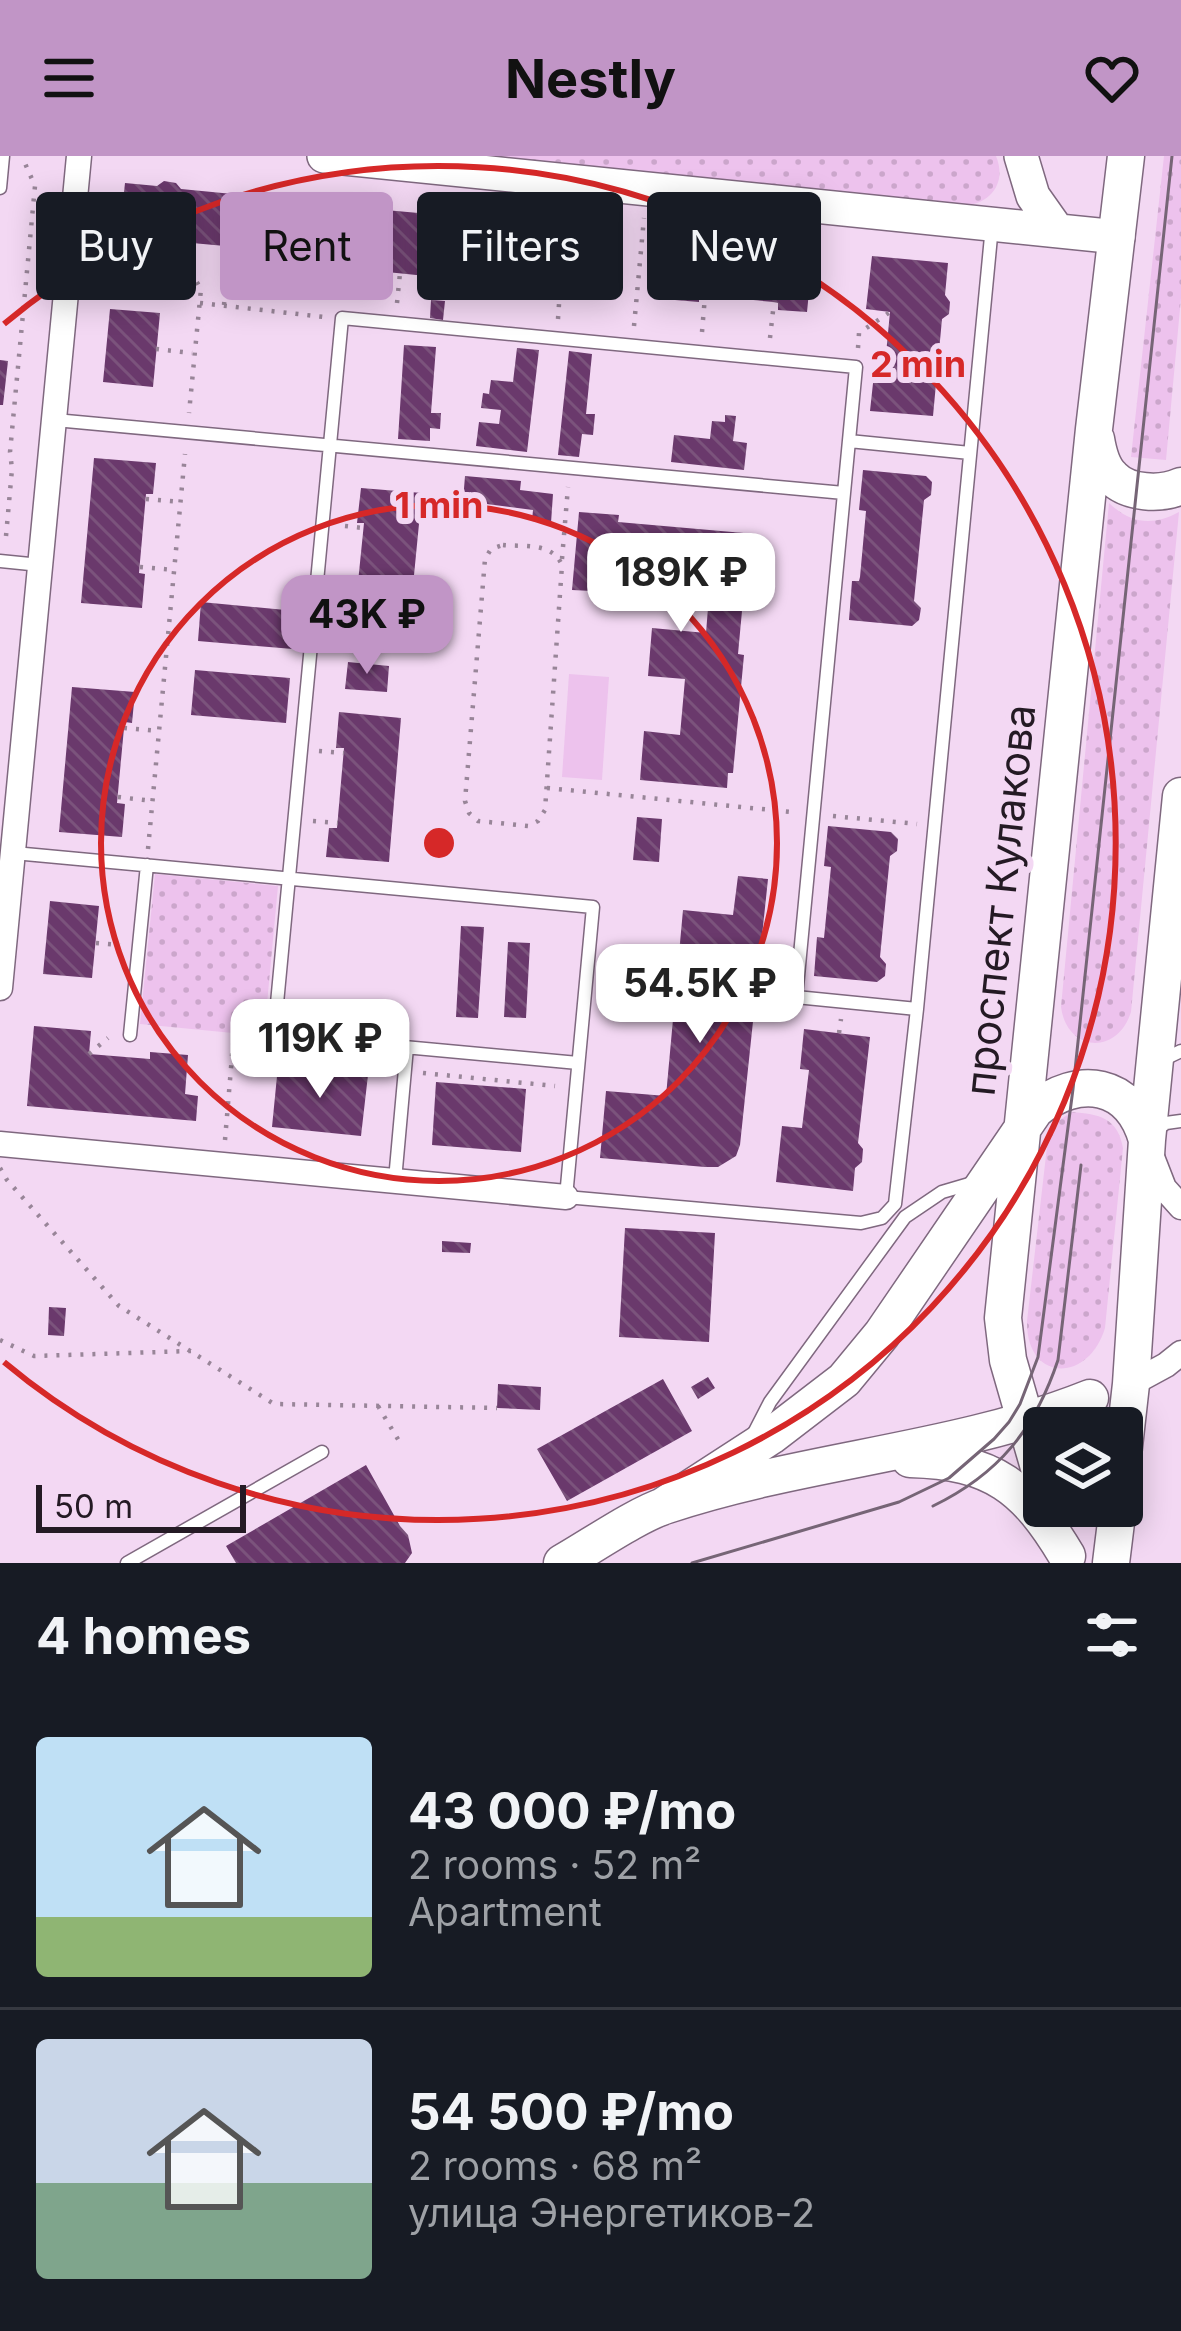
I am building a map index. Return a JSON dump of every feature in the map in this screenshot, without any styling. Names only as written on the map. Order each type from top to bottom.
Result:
[{"type":"main road","name":"проспект Кулакова","points":[[663,1506],[744,1454],[844,1380],[882,1334],[1022,1127],[1126,156]]},
{"type":"main road","points":[[1094,429],[1099,454],[1112,477],[1143,491],[1171,491],[1181,486]]},
{"type":"main road","points":[[1128,1407],[1148,1139],[1167,1058],[1181,796]]},
{"type":"main road","points":[[1023,1415],[1008,1360],[1003,1318],[1022,1127],[1053,1095],[1090,1088],[1127,1102],[1142,1119],[1148,1139]]},
{"type":"main road","points":[[1003,1318],[1008,1343],[1026,1381],[1050,1398],[1090,1398]]},
{"type":"main road","points":[[1066,1407],[1131,1384]]},
{"type":"main road","points":[[562,1563],[663,1506],[812,1467],[1023,1422]]},
{"type":"main road","points":[[812,1467],[878,1459],[923,1460],[956,1463],[994,1475],[1044,1517],[1068,1559]]},
{"type":"main road","points":[[1058,1527],[1068,1559]]},
{"type":"main road","points":[[1111,1563],[1115,1527]]},
{"type":"street","points":[[0,988],[79,156]]},
{"type":"street","points":[[324,156],[1118,237]]},
{"type":"street","points":[[1021,156],[1033,196],[1057,230]]},
{"type":"street","points":[[1148,1139],[1164,1189],[1181,1207]]},
{"type":"street","points":[[0,1144],[566,1197]]},
{"type":"street","points":[[1131,1384],[1181,1353]]},
{"type":"lane","points":[[0,188],[3,156]]},
{"type":"lane","points":[[13,853],[593,907],[566,1197],[861,1222],[882,1218],[895,1204],[917,1009],[992,223]]},
{"type":"lane","points":[[578,1063],[274,1035],[342,318],[856,367],[796,997],[917,1009]]},
{"type":"lane","points":[[54,420],[844,493]]},
{"type":"lane","points":[[849,441],[970,452]]},
{"type":"lane","points":[[0,561],[40,565]]},
{"type":"lane","points":[[130,1035],[146,865]]},
{"type":"lane","points":[[395,1180],[407,1047]]},
{"type":"lane","points":[[1148,1139],[1166,1124],[1181,1121]]},
{"type":"lane","points":[[127,1563],[322,1452]]},
{"type":"path","points":[[6,536],[35,186],[22,156]]},
{"type":"path","points":[[632,346],[646,188]]},
{"type":"path","points":[[395,323],[400,273]]},
{"type":"path","points":[[146,865],[200,302],[196,281]]},
{"type":"path","points":[[224,300],[224,305]]},
{"type":"path","points":[[556,338],[559,300]]},
{"type":"path","points":[[700,352],[706,300]]},
{"type":"path","points":[[200,302],[342,318]]},
{"type":"path","points":[[769,359],[774,302]]},
{"type":"path","points":[[856,367],[859,333],[890,311]]},
{"type":"path","points":[[156,349],[195,353]]},
{"type":"path","points":[[562,565],[548,549],[502,545],[491,549],[485,560],[465,801],[478,821],[528,826],[545,810],[569,468]]},
{"type":"path","points":[[146,499],[181,502]]},
{"type":"path","points":[[140,567],[174,570]]},
{"type":"path","points":[[124,728],[159,730]]},
{"type":"path","points":[[547,788],[935,826]]},
{"type":"path","points":[[118,797],[153,801]]},
{"type":"path","points":[[222,1164],[233,1044]]},
{"type":"path","points":[[0,1168],[119,1306],[274,1404],[496,1408]]},
{"type":"path","points":[[0,1340],[34,1357],[190,1351]]},
{"type":"path","points":[[378,1406],[399,1441]]},
{"type":"shaded area","points":[[476,156],[996,156],[999,175],[989,196],[963,206]]},
{"type":"shaded area","points":[[1164,156],[1181,156],[1181,298],[1166,460],[1131,457]]},
{"type":"shaded area","points":[[1109,503],[1142,521],[1179,512],[1131,1012],[1115,1036],[1093,1043],[1072,1033],[1061,1007]]},
{"type":"shaded area","points":[[569,674],[609,677],[602,780],[562,777]]},
{"type":"shaded area","points":[[155,874],[278,886],[264,1036],[140,1024]]},
{"type":"shaded area","points":[[1072,1112],[1112,1124],[1123,1148],[1105,1328],[1086,1359],[1059,1368],[1036,1356],[1027,1321],[1048,1138],[1055,1123]]},
{"type":"building","points":[[164,181],[181,189],[220,193],[220,246],[196,243],[196,192],[124,192],[125,183],[157,186]]},
{"type":"building","points":[[393,211],[417,213],[417,275],[393,273]]},
{"type":"building","points":[[872,256],[948,263],[945,295],[949,314],[942,319],[933,416],[870,411],[874,374],[884,375],[890,312],[866,309]]},
{"type":"building","points":[[431,300],[445,301],[443,320],[430,318]]},
{"type":"building","points":[[753,300],[808,300],[807,312],[778,310],[774,302]]},
{"type":"building","points":[[110,309],[160,313],[153,387],[103,382]]},
{"type":"building","points":[[404,345],[436,347],[431,413],[441,413],[440,429],[430,428],[430,441],[398,439]]},
{"type":"building","points":[[517,348],[539,350],[527,452],[476,446],[479,422],[499,424],[501,410],[481,408],[483,393],[489,394],[491,380],[513,382]]},
{"type":"building","points":[[569,351],[592,354],[586,414],[595,414],[593,435],[582,434],[579,457],[558,455]]},
{"type":"building","points":[[0,360],[8,361],[3,405],[0,405]]},
{"type":"building","points":[[725,415],[736,416],[733,441],[747,443],[744,470],[671,462],[674,435],[710,439],[712,421],[725,422]]},
{"type":"building","points":[[94,458],[156,463],[153,494],[146,494],[139,573],[145,574],[142,608],[81,603]]},
{"type":"building","points":[[863,470],[926,476],[932,482],[931,495],[924,500],[914,601],[921,608],[912,626],[849,620],[852,581],[860,577],[866,511],[859,510]]},
{"type":"building","points":[[465,476],[521,481],[520,490],[553,494],[551,523],[532,521],[533,510],[463,501]]},
{"type":"building","points":[[361,488],[422,493],[408,637],[347,631],[350,601],[356,602],[364,523],[357,523]]},
{"type":"building","points":[[579,512],[619,515],[618,522],[755,534],[748,611],[742,611],[738,654],[744,655],[733,773],[728,773],[727,788],[640,780],[644,731],[680,735],[685,679],[648,676],[652,628],[706,633],[708,570],[654,566],[652,594],[572,590]]},
{"type":"building","points":[[201,602],[296,611],[293,649],[198,641]]},
{"type":"building","points":[[348,662],[389,666],[387,692],[345,689]]},
{"type":"building","points":[[195,670],[290,678],[286,723],[191,715]]},
{"type":"building","points":[[72,687],[135,692],[132,723],[125,722],[124,728],[117,803],[125,804],[122,837],[59,832]]},
{"type":"building","points":[[339,712],[401,718],[389,862],[326,857],[329,828],[337,828],[344,748],[336,748]]},
{"type":"building","points":[[637,817],[662,819],[659,862],[633,860]]},
{"type":"building","points":[[828,826],[891,832],[898,839],[897,851],[890,856],[880,957],[886,964],[885,976],[877,982],[814,976],[817,937],[824,938],[831,867],[824,866]]},
{"type":"building","points":[[738,876],[768,879],[736,1156],[718,1167],[600,1158],[606,1091],[666,1096],[683,910],[733,915]]},
{"type":"building","points":[[50,901],[99,906],[92,978],[43,974]]},
{"type":"building","points":[[461,926],[484,927],[478,1018],[456,1017]]},
{"type":"building","points":[[508,942],[530,943],[526,1018],[504,1017]]},
{"type":"building","points":[[34,1026],[91,1031],[89,1054],[150,1059],[150,1052],[188,1055],[185,1094],[198,1096],[196,1121],[27,1106]]},
{"type":"building","points":[[804,1029],[870,1037],[858,1143],[863,1149],[862,1162],[855,1168],[853,1191],[776,1182],[782,1126],[802,1128],[809,1070],[800,1069]]},
{"type":"building","points":[[278,1066],[368,1075],[361,1136],[272,1127]]},
{"type":"building","points":[[436,1082],[526,1089],[521,1152],[432,1145]]},
{"type":"building","points":[[625,1228],[715,1233],[709,1342],[619,1337]]},
{"type":"building","points":[[442,1241],[471,1243],[470,1253],[442,1252]]},
{"type":"building","points":[[49,1307],[66,1308],[64,1336],[48,1335]]},
{"type":"building","points":[[708,1377],[715,1388],[698,1399],[691,1387]]},
{"type":"building","points":[[663,1379],[692,1431],[567,1501],[537,1449]]},
{"type":"building","points":[[498,1384],[541,1387],[540,1410],[497,1408]]},
{"type":"building","points":[[366,1465],[408,1535],[412,1553],[405,1563],[236,1563],[226,1546]]},
{"type":"tram line","points":[[692,1563],[899,1502],[949,1478],[1009,1422],[1038,1357],[1073,1089],[1172,156]]},
{"type":"tram line","points":[[933,1506],[977,1479],[1012,1447],[1049,1385],[1058,1360],[1081,1165]]}]
